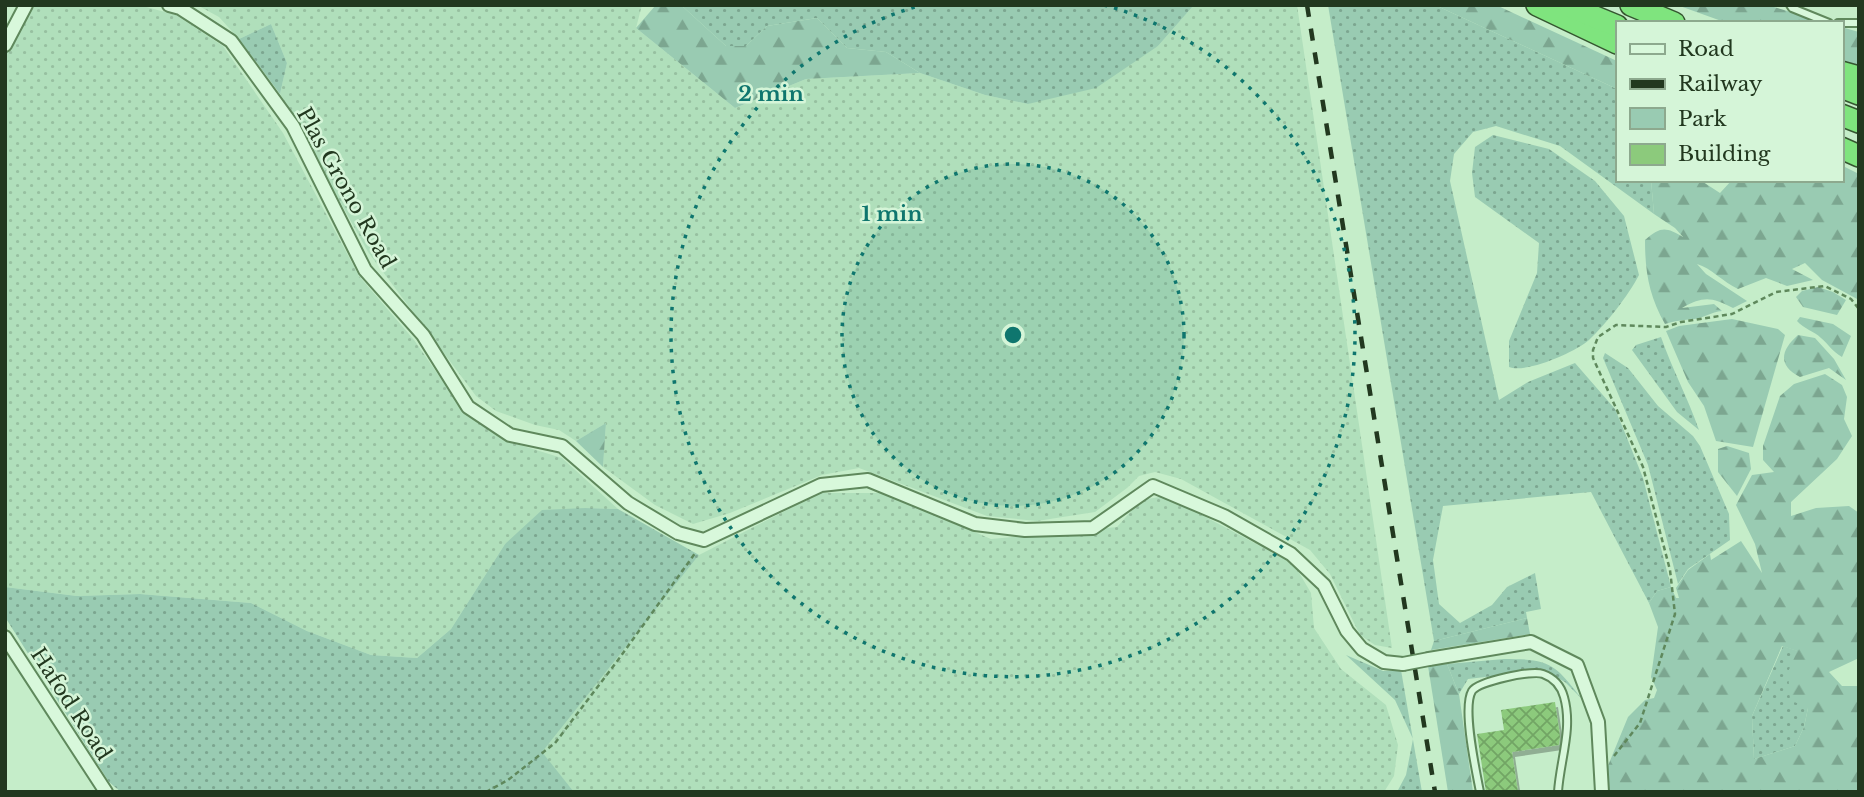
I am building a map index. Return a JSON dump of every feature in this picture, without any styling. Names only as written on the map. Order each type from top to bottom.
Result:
[{"type":"highway","points":[[1537,5],[1616,43]]},
{"type":"highway","points":[[1568,5],[1616,26]]},
{"type":"highway","points":[[1631,5],[1669,20]]},
{"type":"highway","points":[[1843,149],[1859,156]]},
{"type":"street","points":[[5,45],[26,5]]},
{"type":"street","name":"Plas Grono Road","points":[[170,5],[180,8],[231,41],[293,126],[365,270],[423,335],[468,407],[510,435],[562,446],[628,503],[678,533],[704,540]]},
{"type":"street","points":[[704,540],[821,485],[833,483],[868,480],[975,524],[1025,530],[1093,528],[1153,486],[1224,516],[1291,554],[1324,586],[1347,631],[1362,649],[1384,662],[1403,664],[1531,642],[1577,665],[1598,722],[1602,792]]},
{"type":"street","name":"Hafod Road","points":[[5,637],[106,792]]},
{"type":"lane","points":[[1790,5],[1824,21]]},
{"type":"lane","points":[[1480,792],[1469,721],[1472,692],[1493,680],[1540,673],[1555,681],[1561,688],[1567,709],[1567,733],[1558,792]]},
{"type":"path","points":[[1601,772],[1640,723],[1675,614],[1670,570],[1643,467],[1593,358],[1598,337],[1616,325],[1666,327],[1732,314],[1776,292],[1808,286],[1825,286],[1851,299],[1859,309]]},
{"type":"path","points":[[486,792],[508,780],[555,743],[704,540]]},
{"type":"green space","points":[[30,5],[139,5],[176,15],[223,46],[283,133],[359,276],[414,340],[467,416],[510,442],[562,458],[618,509],[585,508],[505,544],[451,629],[417,658],[371,655],[307,631],[251,603],[140,594],[77,596],[5,587],[5,55]]},
{"type":"green space","points":[[197,5],[642,5],[636,28],[735,108],[806,79],[920,73],[985,95],[1028,104],[1158,46],[1194,5],[1297,5],[1392,648],[1375,645],[1360,635],[1330,574],[1310,550],[1181,479],[1155,472],[1139,476],[1095,512],[1037,521],[987,516],[859,468],[822,475],[730,513],[693,524],[655,505],[603,467],[606,423],[576,441],[559,430],[535,425],[496,411],[476,396],[368,252],[280,94],[287,63],[271,24],[239,39],[219,17]]},
{"type":"green space","points":[[681,5],[1194,5],[1158,46],[1096,88],[1028,104],[985,95],[920,73],[886,52],[847,48],[817,18],[767,26],[746,46],[726,46]]},
{"type":"green space","points":[[681,5],[726,46],[746,46],[767,26],[817,18],[847,48],[886,52],[920,73],[806,79],[735,108],[636,28],[655,6]]},
{"type":"green space","points":[[1328,5],[1435,5],[1616,89],[1616,182],[1651,182],[1654,214],[1560,146],[1496,126],[1473,132],[1454,154],[1450,181],[1499,400],[1528,382],[1575,363],[1615,409],[1643,478],[1671,587],[1657,591],[1649,603],[1591,492],[1443,506],[1433,560],[1439,604],[1460,623],[1492,605],[1507,587],[1535,573],[1541,609],[1526,612],[1527,618],[1434,641]]},
{"type":"green space","points":[[1435,5],[1496,5],[1616,61],[1616,89]]},
{"type":"green space","points":[[1677,5],[1767,5],[1821,21],[1721,21]]},
{"type":"green space","points":[[271,24],[287,63],[280,94],[239,39]]},
{"type":"green space","points":[[1843,28],[1859,32],[1859,65],[1843,61]]},
{"type":"green space","points":[[1493,135],[1549,149],[1595,181],[1624,216],[1639,275],[1616,309],[1589,340],[1562,356],[1538,365],[1509,367],[1509,341],[1537,273],[1539,243],[1475,197],[1472,173],[1475,147]]},
{"type":"green space","points":[[1843,166],[1859,174],[1859,300],[1822,280],[1805,263],[1792,269],[1813,280],[1787,286],[1766,278],[1738,289],[1697,264],[1706,274],[1747,301],[1733,308],[1713,300],[1696,301],[1682,308],[1714,304],[1722,311],[1665,324],[1649,283],[1645,240],[1660,230],[1672,231],[1683,237],[1654,214],[1651,182],[1703,182],[1720,193],[1730,182],[1843,182]]},
{"type":"green space","points":[[1818,287],[1846,300],[1837,315],[1803,307],[1796,297],[1802,291]]},
{"type":"green space","points":[[1800,317],[1833,324],[1851,336],[1842,357],[1800,324],[1797,321]]},
{"type":"green space","points":[[1732,319],[1778,329],[1785,335],[1753,447],[1716,441],[1704,406],[1688,382],[1666,331],[1679,326]]},
{"type":"green space","points":[[1798,335],[1815,338],[1834,359],[1846,380],[1829,368],[1800,377],[1793,372],[1784,357],[1788,346]]},
{"type":"green space","points":[[1661,337],[1699,430],[1677,412],[1632,350],[1636,345]]},
{"type":"green space","points":[[1605,353],[1628,368],[1658,406],[1693,436],[1700,446],[1729,514],[1730,540],[1688,569],[1678,584],[1648,465],[1603,358]]},
{"type":"green space","points":[[1825,374],[1842,385],[1847,397],[1844,419],[1852,436],[1837,459],[1791,502],[1791,516],[1816,508],[1849,506],[1859,513],[1859,658],[1829,672],[1842,686],[1859,686],[1859,792],[1607,792],[1605,773],[1628,717],[1645,700],[1654,698],[1657,690],[1651,677],[1658,627],[1649,603],[1657,591],[1671,587],[1676,598],[1679,598],[1676,588],[1688,570],[1710,554],[1711,560],[1741,541],[1762,573],[1755,544],[1736,505],[1752,475],[1774,472],[1763,460],[1763,446],[1780,396],[1794,384]],"holes":[[[1782,646],[1797,651],[1788,672],[1790,700],[1808,708],[1804,727],[1795,746],[1754,759],[1752,716]]]},
{"type":"green space","points":[[606,423],[603,467],[576,441]]},
{"type":"green space","points":[[1727,446],[1749,453],[1751,469],[1737,496],[1718,472],[1718,449]]},
{"type":"green space","points":[[820,493],[883,493],[991,539],[1117,527],[1141,500],[1166,496],[1294,564],[1311,593],[1314,628],[1341,669],[1386,705],[1398,745],[1394,776],[1384,792],[574,792],[541,752],[699,555]]},
{"type":"green space","points":[[618,509],[699,555],[542,752],[574,792],[121,792],[109,782],[5,617],[5,587],[77,596],[140,594],[251,603],[307,631],[371,655],[417,658],[451,629],[505,544],[542,510]]},
{"type":"green space","points":[[1527,618],[1530,634],[1431,650],[1434,641]]},
{"type":"green space","points":[[1783,646],[1798,651],[1808,708],[1804,727],[1795,746],[1754,759],[1752,716]]},
{"type":"green space","points":[[1346,655],[1383,671],[1401,670],[1413,739],[1395,700]]},
{"type":"green space","points":[[1504,659],[1532,660],[1550,666],[1582,699],[1565,682],[1544,670],[1468,679],[1459,694],[1447,664]]},
{"type":"green space","points":[[1447,664],[1459,694],[1473,792],[1448,792],[1428,666]]},
{"type":"green space","points":[[1413,739],[1422,792],[1397,792],[1406,775]]},
{"type":"building","points":[[1555,702],[1559,745],[1512,752],[1518,792],[1486,792],[1477,734],[1504,730],[1501,710]]},
{"type":"railway","points":[[1307,5],[1435,792]]}]
